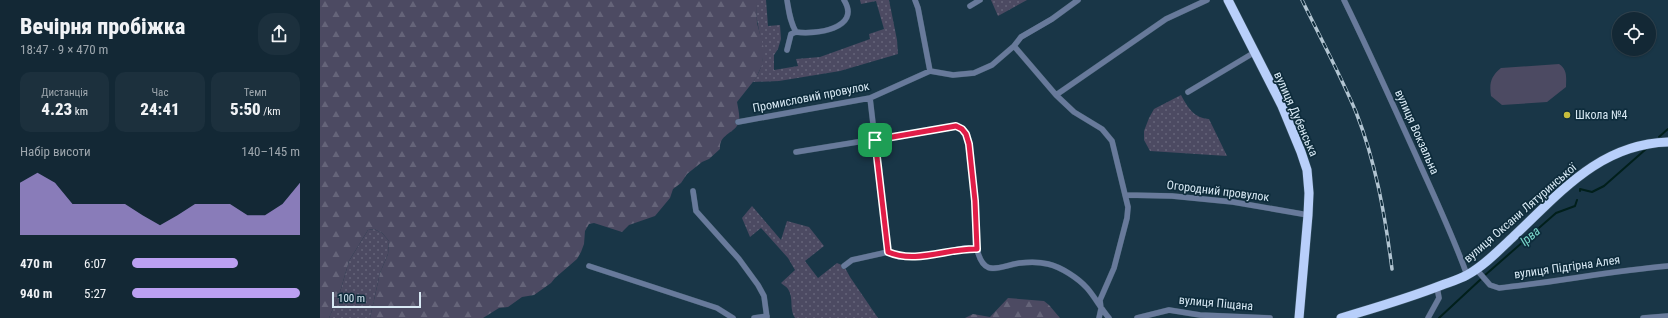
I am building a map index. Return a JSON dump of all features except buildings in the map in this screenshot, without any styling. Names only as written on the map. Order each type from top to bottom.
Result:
[{"type":"highway","name":"вулиця Дубенська","points":[[1228,0],[1282,106],[1307,170],[1309,193],[1308,215],[1299,318]]},
{"type":"highway","name":"вулиця Оксани Лятуринської","points":[[1341,318],[1421,294],[1467,275],[1495,255],[1577,178],[1603,160],[1621,150],[1640,145],[1668,142]]},
{"type":"street","points":[[788,0],[790,20],[796,32]]},
{"type":"street","points":[[787,50],[791,34],[796,32],[812,33],[838,26],[847,19],[847,4],[844,0]]},
{"type":"street","points":[[915,0],[918,8],[930,71],[953,75],[974,73],[992,65],[1014,46],[1021,37],[1078,0]]},
{"type":"street","points":[[970,6],[980,0]]},
{"type":"street","points":[[1056,95],[1166,19],[1196,2],[1208,0]]},
{"type":"street","name":"вулиця Вокзальна","points":[[1344,0],[1371,55],[1437,202],[1459,252],[1467,275]]},
{"type":"street","points":[[1014,46],[1056,95],[1074,112],[1102,129],[1112,141],[1128,207],[1127,218],[1114,268],[1100,300],[1101,309],[1099,318]]},
{"type":"street","points":[[1188,92],[1255,52]]},
{"type":"street","name":"Промисловий провулок","points":[[738,122],[870,98],[930,71]]},
{"type":"street","points":[[870,98],[888,252]]},
{"type":"street","points":[[796,152],[956,126],[962,129],[966,134],[969,144],[977,249],[982,263],[988,268],[1004,268],[1020,263],[1047,264],[1068,273],[1087,288],[1109,318]]},
{"type":"street","points":[[693,191],[696,210],[739,259],[764,296],[767,317],[754,318]]},
{"type":"street","name":"Огородний провулок","points":[[1125,195],[1172,196],[1233,202],[1308,215]]},
{"type":"street","points":[[844,266],[852,260],[888,252],[899,257],[929,255],[965,248],[977,249]]},
{"type":"street","points":[[589,266],[717,308],[733,318]]},
{"type":"street","name":"вулиця Підгірна Алея","points":[[1476,269],[1490,285],[1499,288],[1560,281],[1631,269],[1668,266]]},
{"type":"street","points":[[1428,318],[1439,298],[1437,287]]},
{"type":"street","name":"вулиця Піщана","points":[[1137,318],[1169,310],[1200,315],[1270,318]]},
{"type":"street","points":[[1643,318],[1668,316]]},
{"type":"green space","points":[[320,0],[756,0],[757,23],[764,49],[762,65],[756,78],[737,102],[739,121],[735,129],[722,140],[720,149],[709,159],[702,162],[687,174],[681,183],[673,189],[670,198],[655,216],[629,225],[622,232],[594,223],[589,224],[585,231],[584,244],[577,259],[551,283],[534,295],[522,297],[508,307],[499,308],[483,318],[370,318],[380,273],[388,254],[389,241],[382,233],[374,229],[368,230],[349,261],[340,292],[329,318],[320,318]]},
{"type":"green space","points":[[756,0],[766,0],[768,26],[780,25],[781,39],[778,49],[774,55],[774,70],[798,66],[796,59],[820,57],[870,39],[869,34],[884,29],[876,1],[861,4],[860,0],[889,0],[897,40],[898,54],[840,71],[779,81],[753,82],[761,68],[763,55],[757,19]]},
{"type":"green space","points":[[991,0],[1027,0],[998,16]]},
{"type":"green space","points":[[1559,64],[1565,72],[1566,87],[1547,102],[1502,105],[1491,96],[1490,87],[1493,77],[1501,68]]},
{"type":"green space","points":[[1181,95],[1192,112],[1199,117],[1209,119],[1227,156],[1150,151],[1144,140],[1144,131],[1149,118],[1154,109]]},
{"type":"green space","points":[[752,206],[781,240],[787,221],[809,227],[824,246],[805,261],[818,278],[837,263],[844,266],[878,318],[795,318],[792,311],[790,293],[781,283],[795,270],[788,258],[761,228],[750,237],[742,218]]},
{"type":"green space","points":[[374,229],[382,233],[389,241],[388,254],[380,273],[370,318],[329,318],[340,292],[349,261],[368,230]]},
{"type":"green space","points":[[1008,298],[1044,301],[1060,318],[965,318],[973,314],[990,317]]},
{"type":"waterway","name":"Ірва","points":[[1659,137],[1668,129]]},
{"type":"waterway","name":"Ірва","points":[[1580,191],[1580,189],[1592,192],[1604,186],[1646,149]]},
{"type":"waterway","name":"Ірва","points":[[1484,276],[1556,213],[1575,206],[1577,200]]},
{"type":"waterway","name":"Ірва","points":[[1439,318],[1481,279]]},
{"type":"railway","points":[[1302,0],[1343,84],[1363,131],[1379,189],[1392,269]]},
{"type":"place","name":"Школа №4","points":[[1567,115]]},
{"type":"route","points":[[956,126],[962,129],[966,134],[969,144],[975,201],[977,249],[965,248],[929,255],[899,257],[888,252],[875,140],[956,126]]}]
